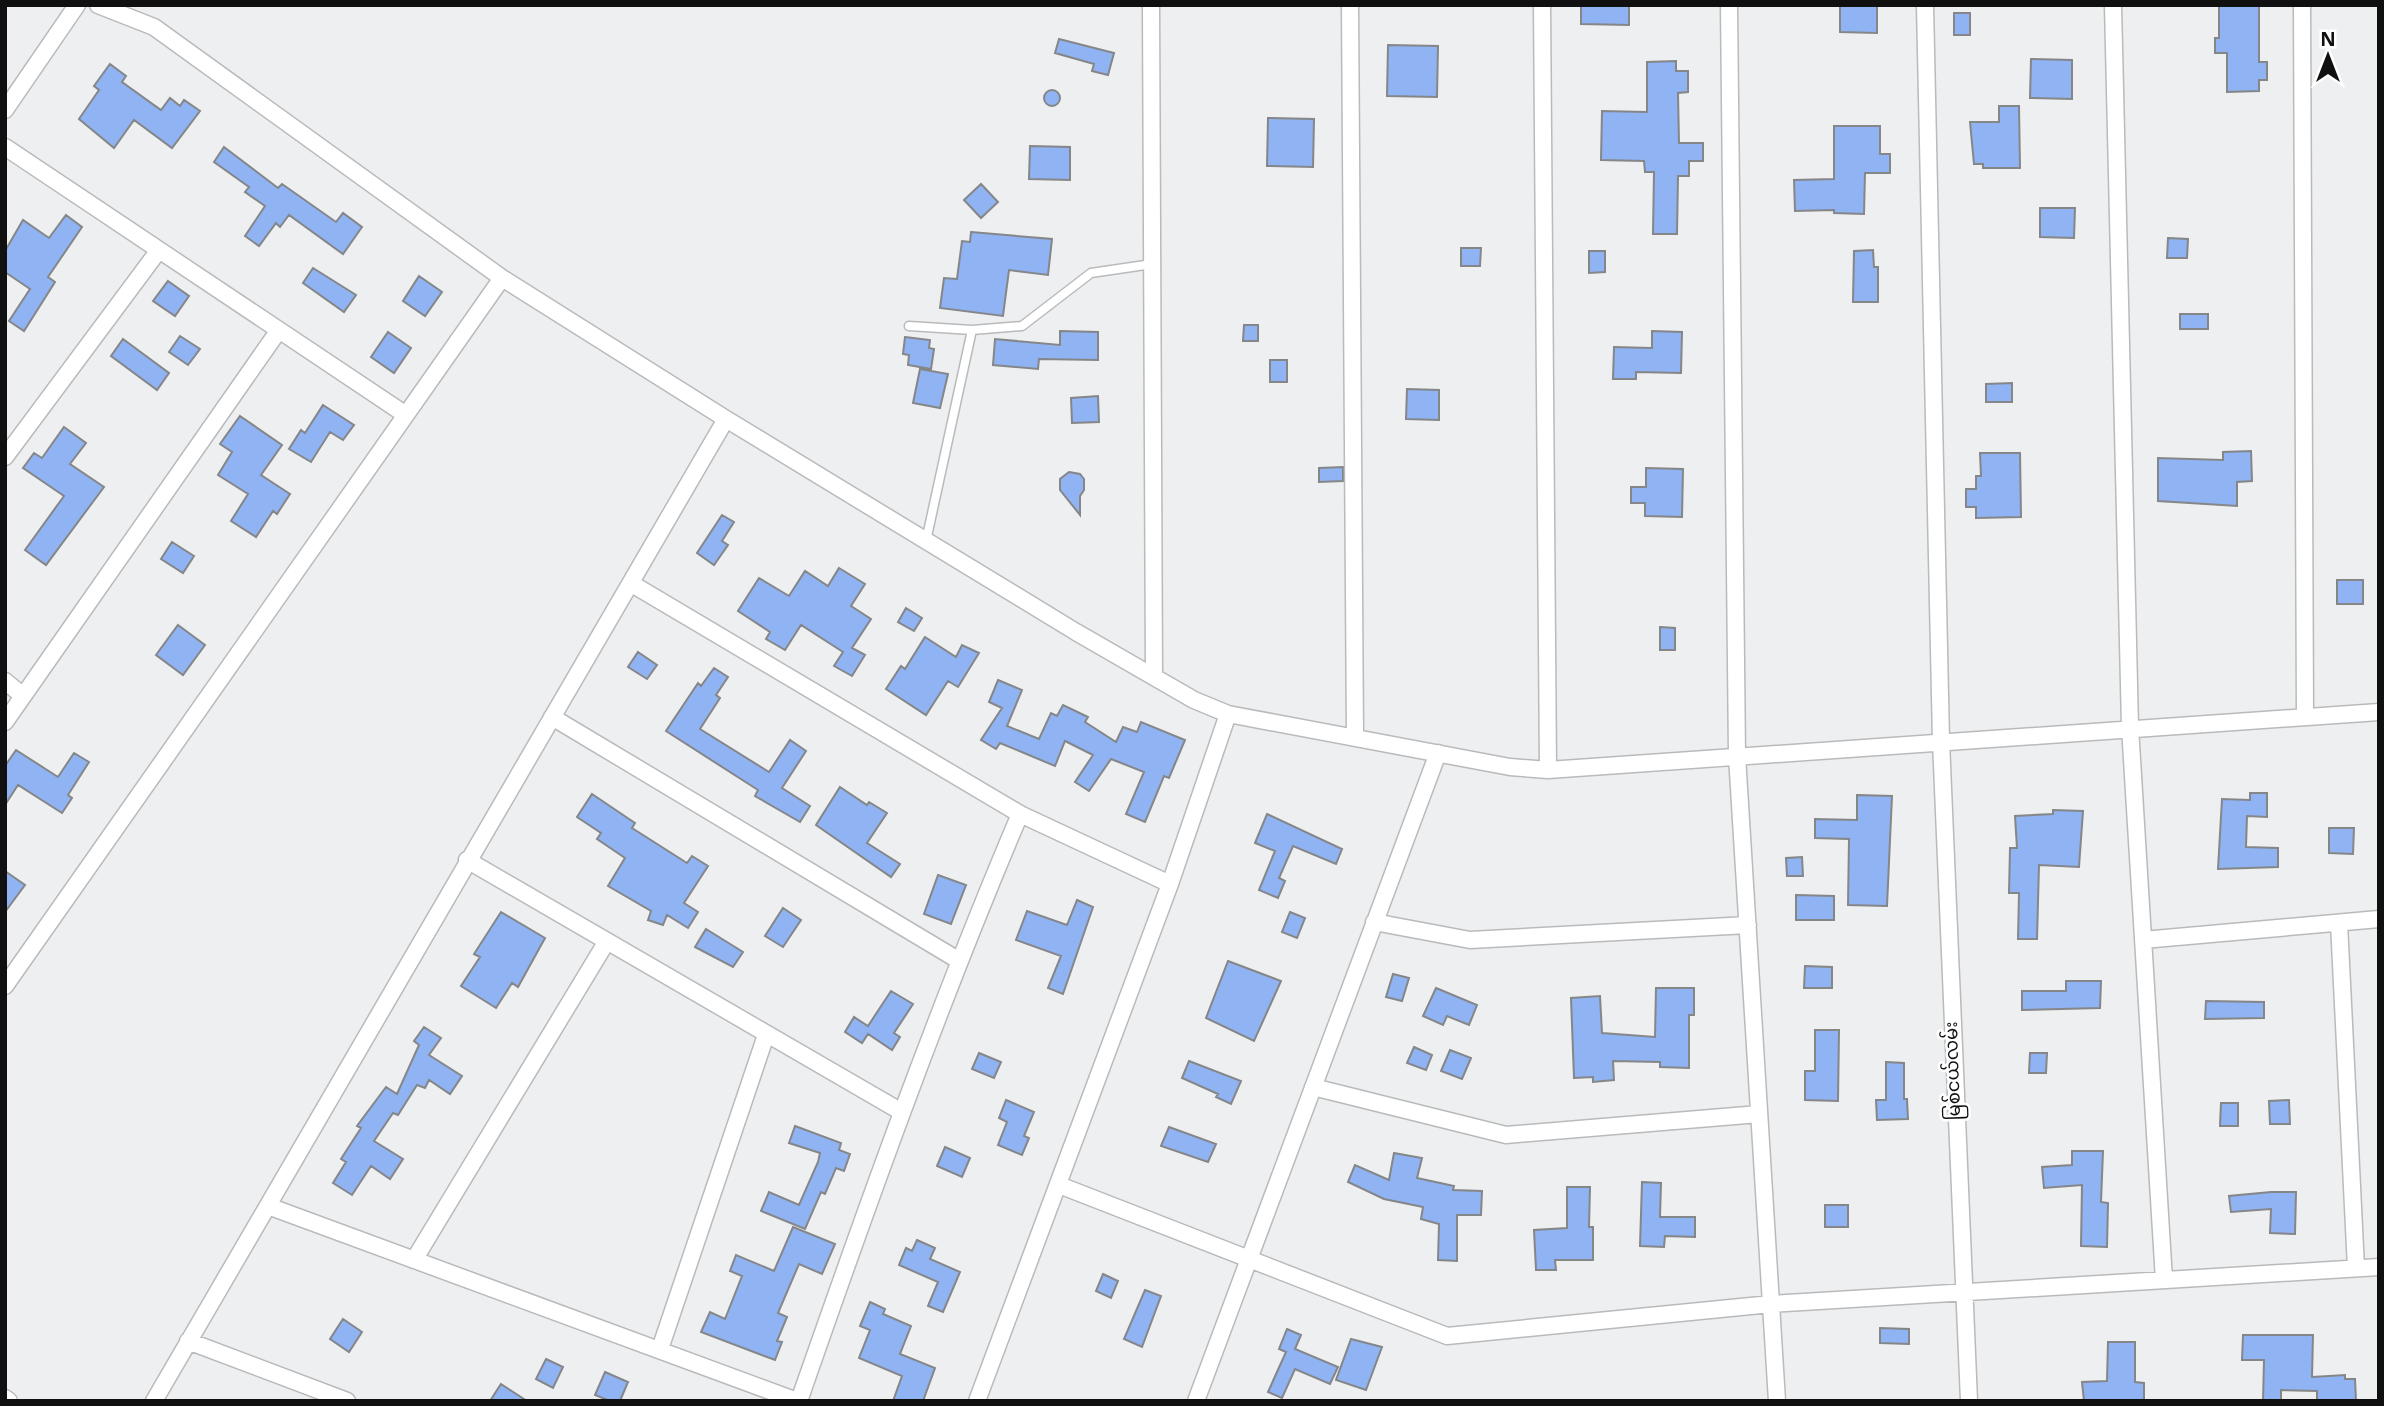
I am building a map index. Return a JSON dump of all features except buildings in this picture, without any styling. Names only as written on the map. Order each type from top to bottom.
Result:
[{"type":"street","points":[[5,110],[76,5]]},
{"type":"street","points":[[98,5],[154,26],[502,278],[726,419],[1194,700],[1228,715],[1510,767],[1548,770],[2130,727],[2379,712]]},
{"type":"street","points":[[1151,5],[1154,675]]},
{"type":"street","points":[[1350,5],[1354,738]]},
{"type":"street","points":[[1542,5],[1548,770]]},
{"type":"street","points":[[1729,5],[1737,756],[1777,1401]]},
{"type":"street","name":"မြစ်ငယ်လမ်း","points":[[1925,5],[1941,741],[1969,1401]]},
{"type":"street","points":[[2113,5],[2130,727],[2164,1280]]},
{"type":"street","points":[[2302,5],[2305,716]]},
{"type":"street","points":[[5,147],[406,415]]},
{"type":"street","points":[[5,457],[159,250]]},
{"type":"street","points":[[5,986],[502,278]]},
{"type":"street","points":[[5,722],[279,330]]},
{"type":"street","points":[[154,1401],[726,419]]},
{"type":"street","points":[[632,584],[1020,814],[1170,884]]},
{"type":"street","points":[[5,681],[23,696]]},
{"type":"street","points":[[977,1401],[1170,884],[1228,715]]},
{"type":"street","points":[[552,717],[958,960]]},
{"type":"street","points":[[1196,1401],[1438,753]]},
{"type":"street","points":[[268,1206],[798,1401],[900,1111],[958,960],[1020,814]]},
{"type":"street","points":[[467,860],[900,1111]]},
{"type":"street","points":[[2144,940],[2379,919]]},
{"type":"street","points":[[1374,922],[1470,940],[1748,925]]},
{"type":"street","points":[[2339,923],[2356,1269]]},
{"type":"street","points":[[414,1260],[607,941]]},
{"type":"street","points":[[660,1349],[766,1035]]},
{"type":"street","points":[[1313,1087],[1506,1135],[1759,1114]]},
{"type":"street","points":[[1059,1185],[1447,1336],[1771,1304],[2379,1267]]},
{"type":"street","points":[[188,1341],[347,1401]]},
{"type":"lane","points":[[909,326],[972,330],[1022,326],[1091,273],[1152,264]]},
{"type":"lane","points":[[926,541],[972,330]]}]
